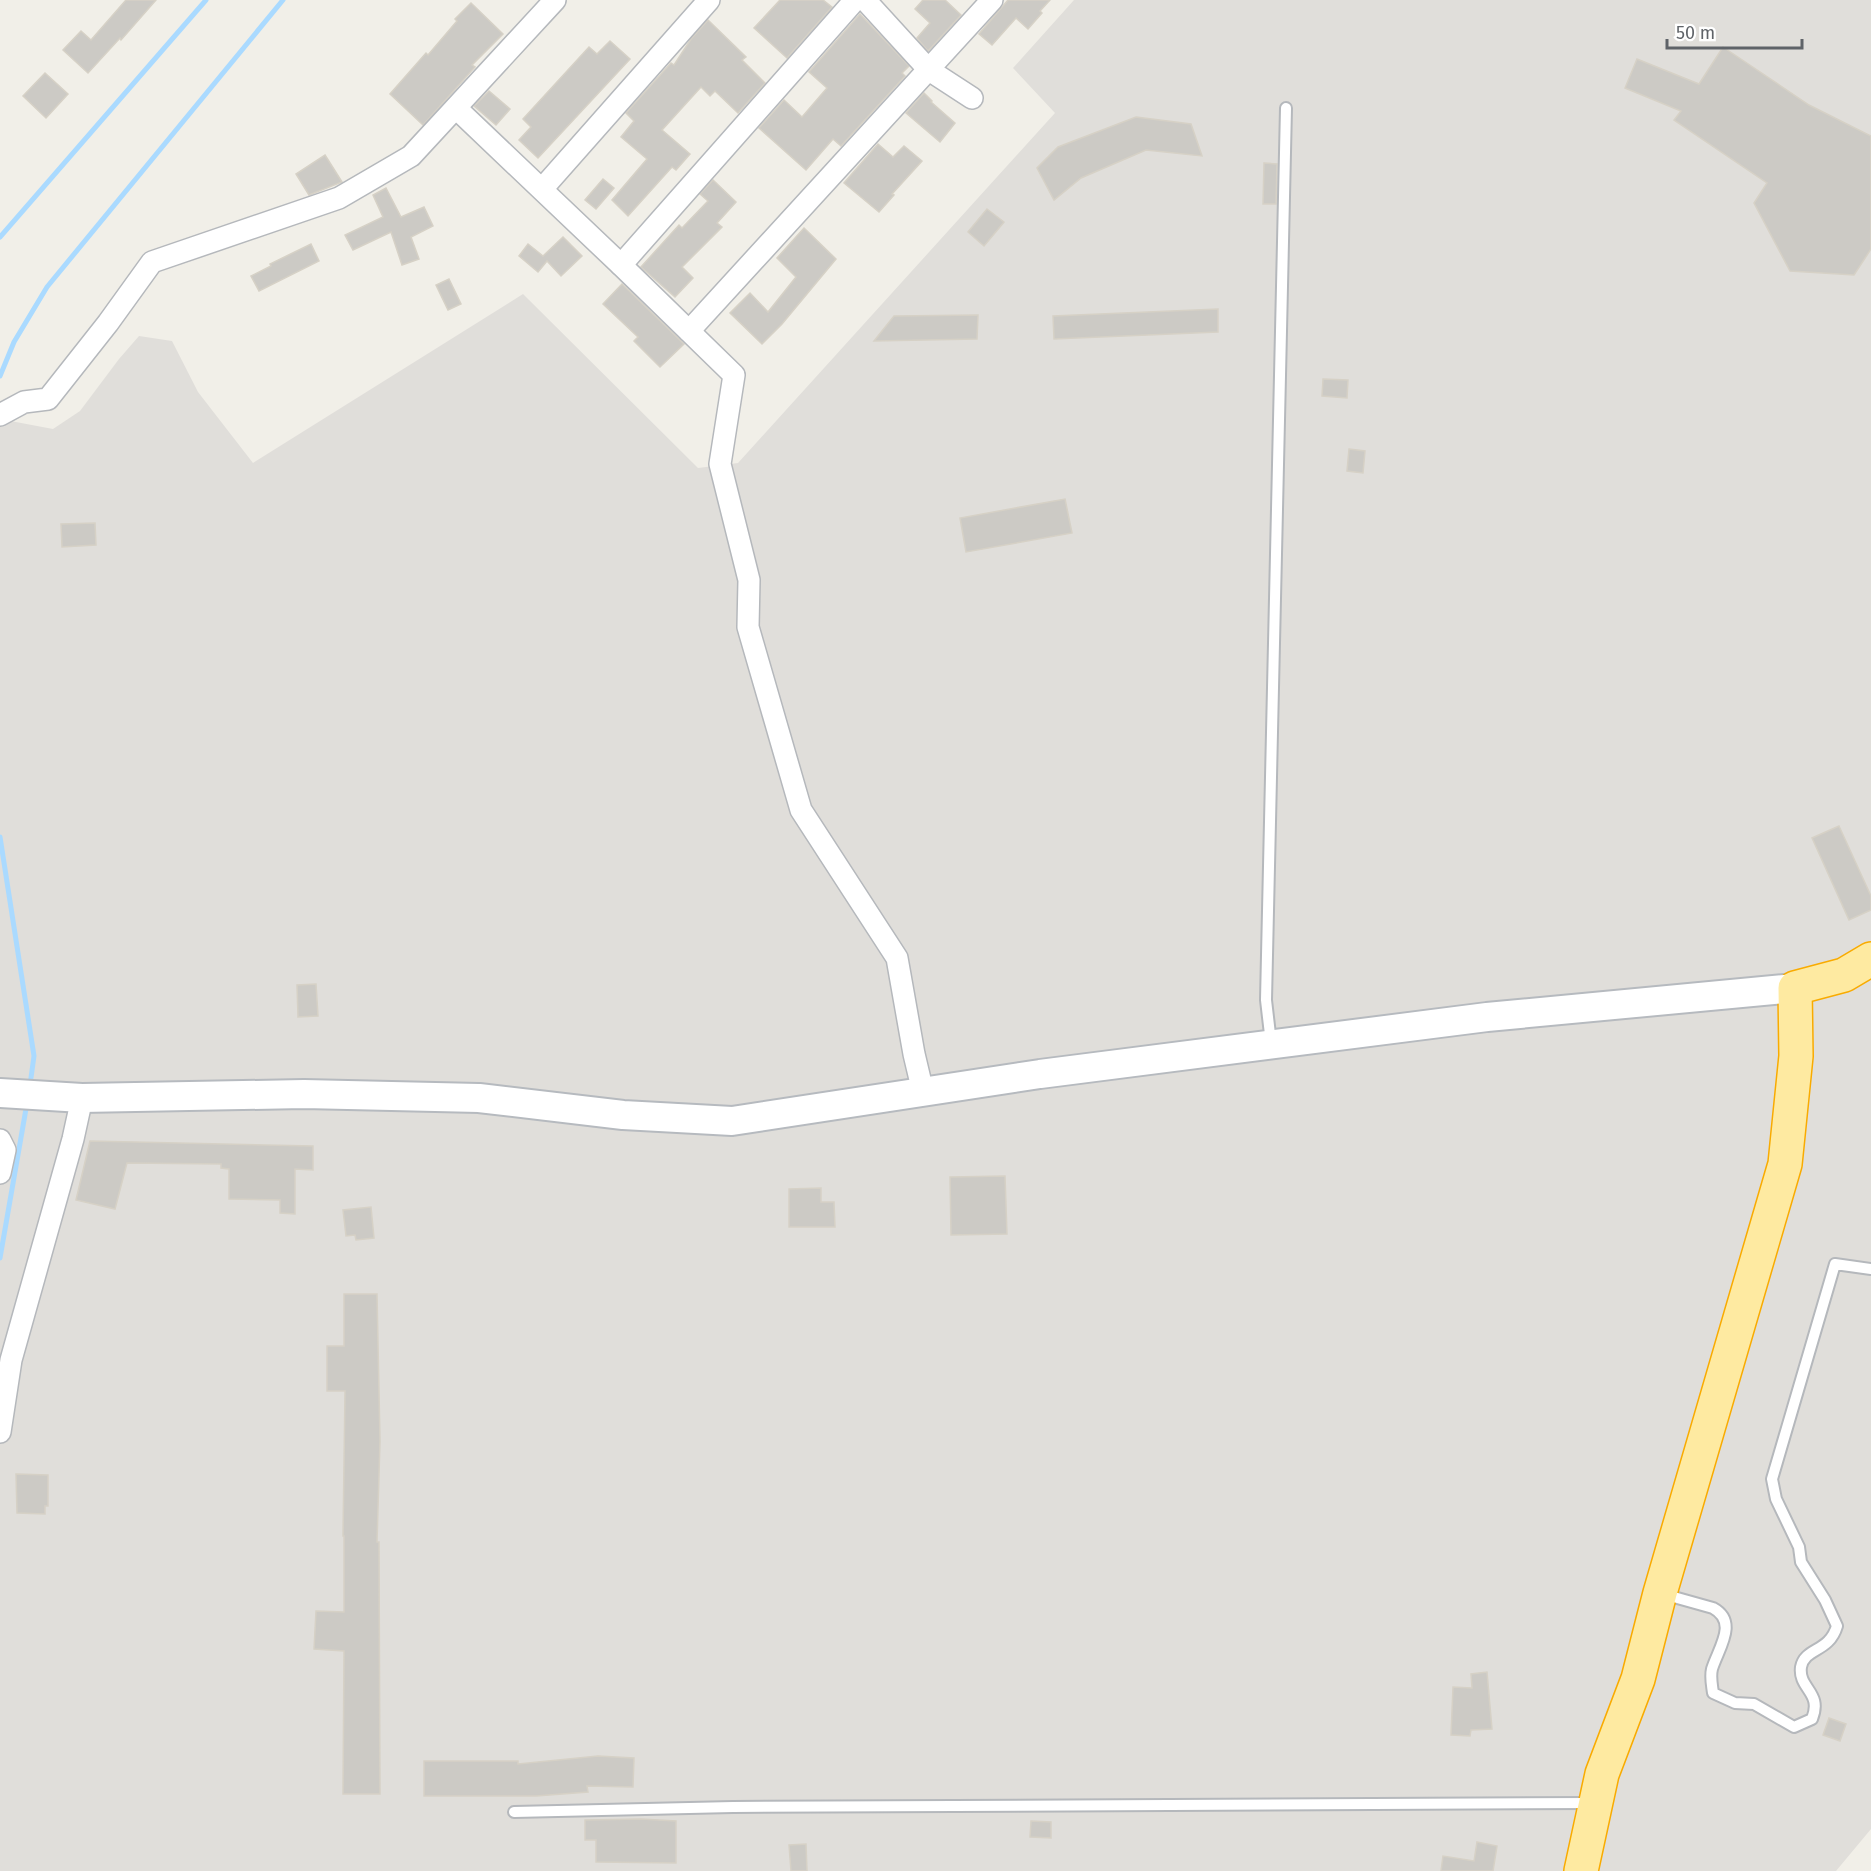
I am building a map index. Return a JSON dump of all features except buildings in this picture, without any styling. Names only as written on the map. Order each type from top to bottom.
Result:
[{"type":"highway","points":[[1581,1871],[1602,1774],[1638,1679],[1660,1593],[1785,1164],[1796,1056],[1795,988],[1862,969]]},
{"type":"main road","points":[[0,1093],[77,1097],[304,1094],[479,1098],[622,1115],[732,1121],[1040,1074],[1487,1017],[1795,988]]},
{"type":"street","points":[[0,415],[24,402],[48,399],[108,323],[152,262],[339,198],[411,156],[555,0]]},
{"type":"street","points":[[542,189],[709,0]]},
{"type":"street","points":[[621,265],[855,0]]},
{"type":"street","points":[[865,0],[929,70],[972,98]]},
{"type":"street","points":[[689,331],[992,0]]},
{"type":"street","points":[[456,108],[734,375],[720,464],[749,580],[748,627],[801,810],[897,958],[923,1092]]},
{"type":"street","points":[[0,1432],[11,1360],[73,1139],[77,1097]]},
{"type":"street","points":[[0,1140],[5,1150],[0,1173]]},
{"type":"lane","points":[[1271,1046],[1266,1000],[1286,108]]},
{"type":"lane","points":[[1660,1593],[1721,1612],[1725,1621],[1725,1638],[1712,1669],[1713,1693],[1728,1701],[1754,1704],[1794,1727],[1812,1719],[1816,1703],[1814,1695],[1804,1683],[1801,1669],[1808,1655],[1827,1645],[1835,1634],[1837,1626],[1825,1600],[1801,1562],[1799,1547],[1776,1499],[1772,1479],[1835,1263],[1871,1269]]},
{"type":"lane","points":[[513,1812],[745,1807],[1595,1803]]},
{"type":"shaded area","points":[[1074,0],[1871,0],[1871,1829],[1836,1871],[0,1871],[0,419],[53,429],[80,411],[139,336],[172,341],[198,392],[253,463],[523,294],[698,468],[738,463],[1055,113],[1013,68]]},
{"type":"waterway","points":[[0,237],[206,0]]},
{"type":"waterway","points":[[0,376],[14,342],[47,287],[283,0]]},
{"type":"waterway","points":[[0,837],[34,1056],[30,1085]]},
{"type":"waterway","points":[[0,1258],[27,1103]]}]
